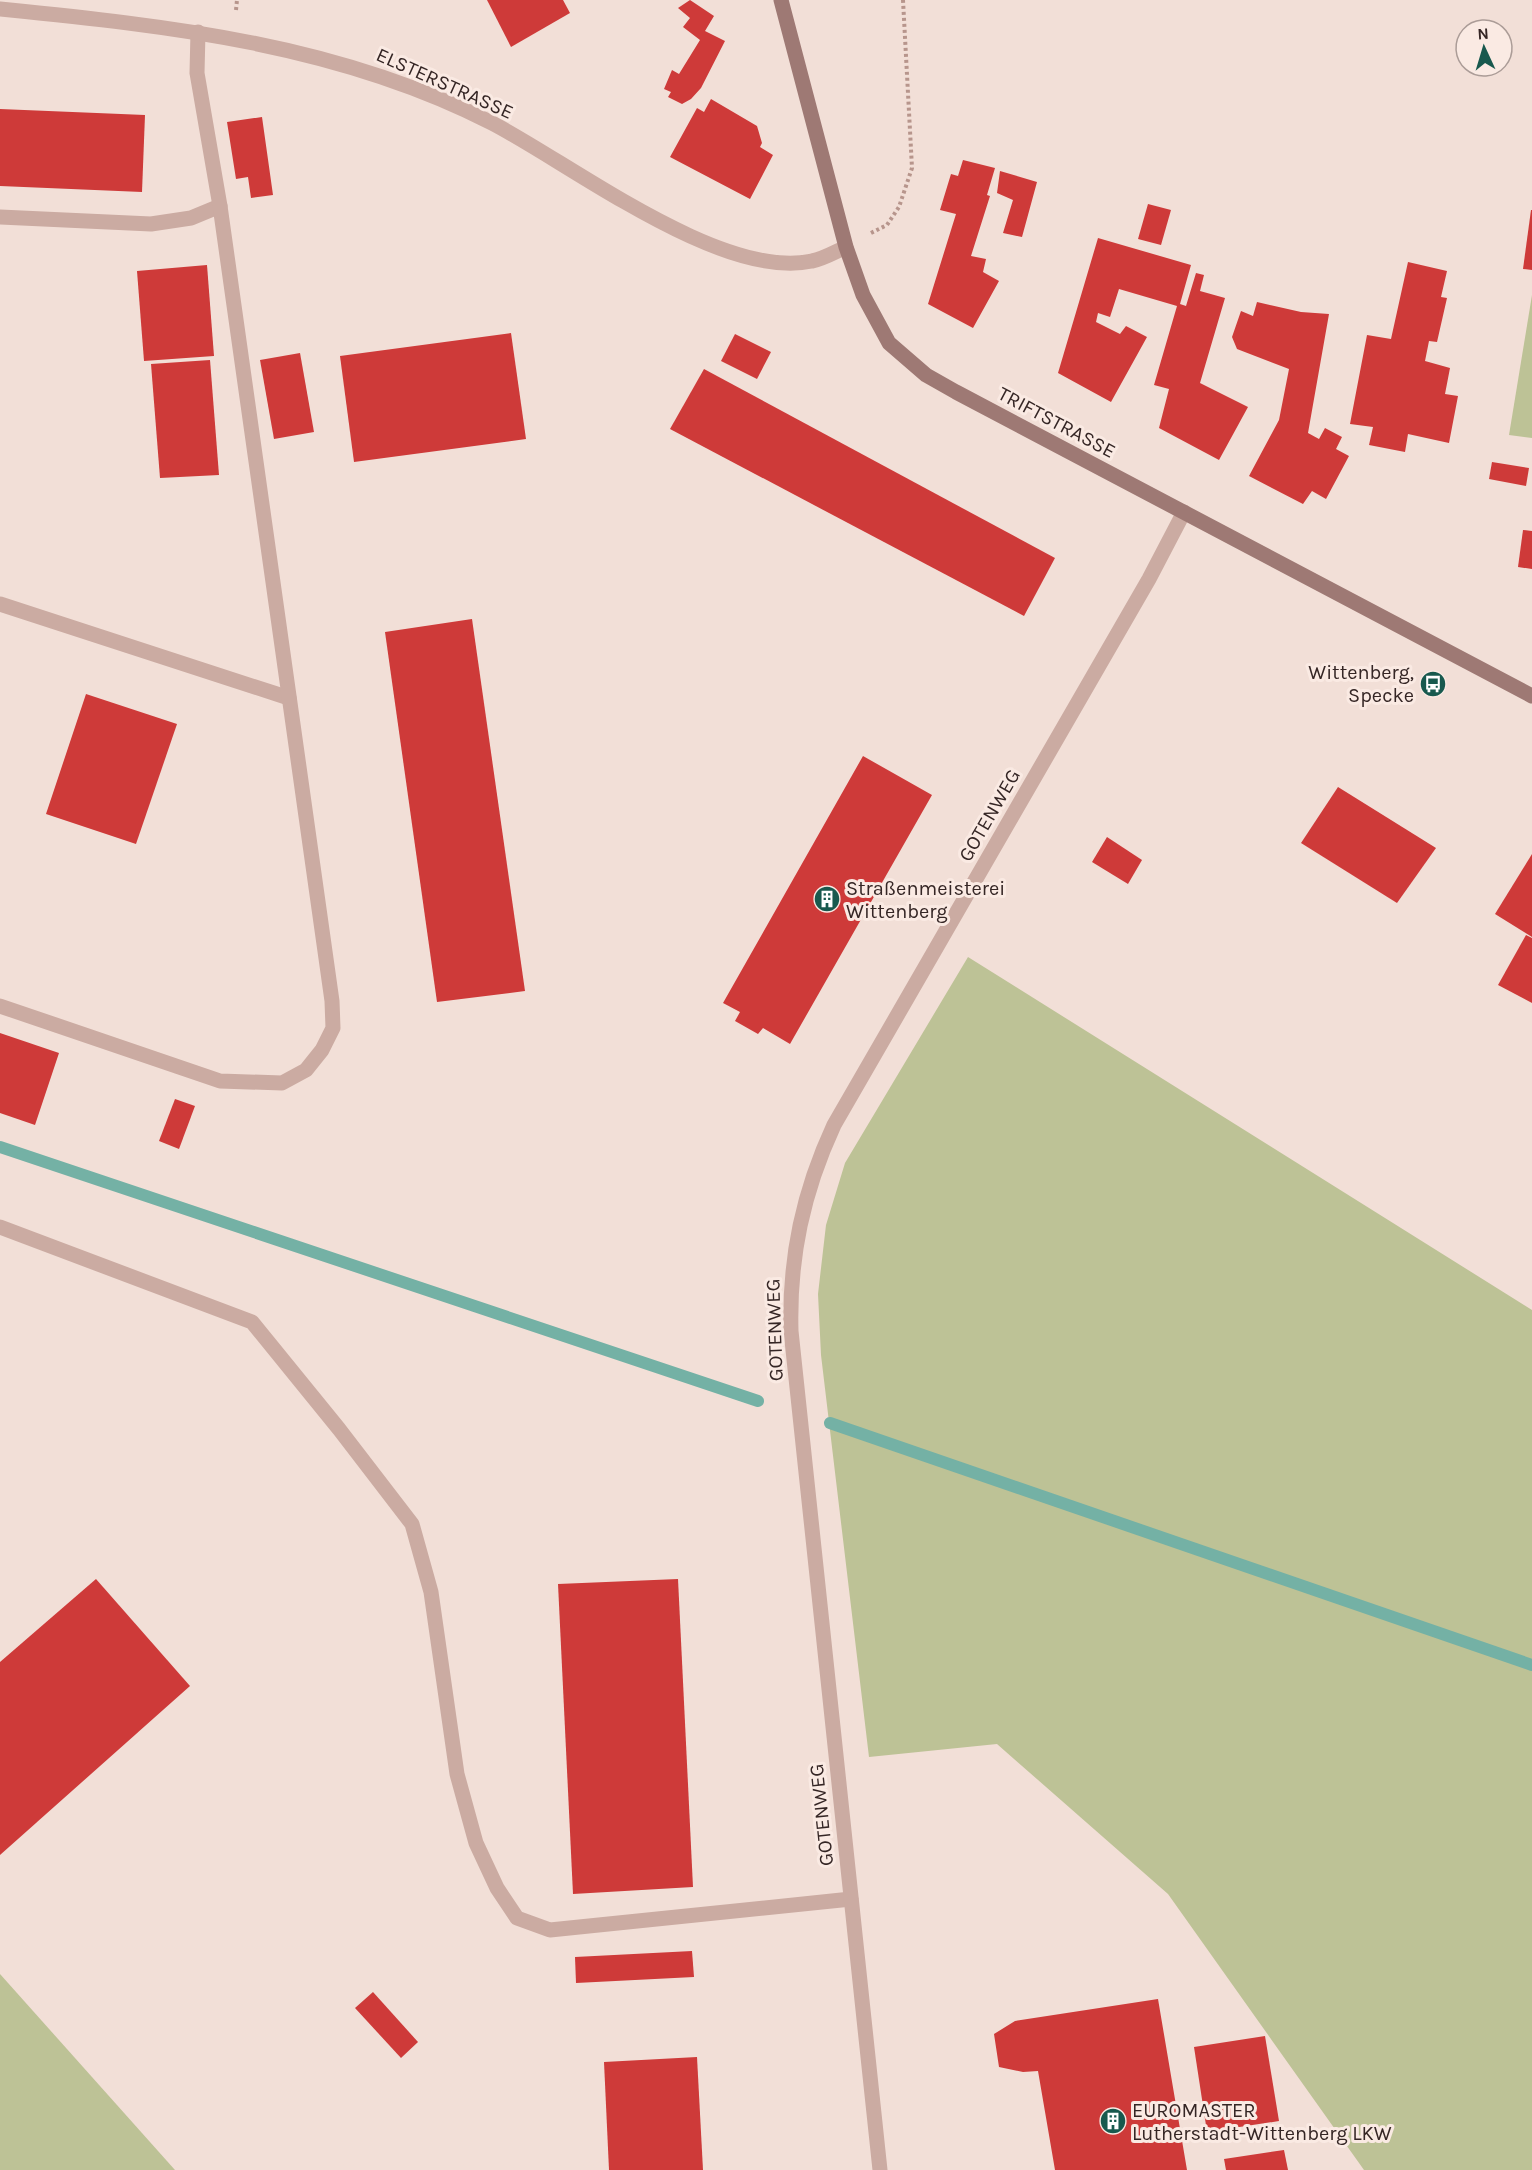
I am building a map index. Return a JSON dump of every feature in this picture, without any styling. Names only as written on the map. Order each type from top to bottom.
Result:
[{"type":"main road","name":"TRIFTSTRASSE","points":[[781,0],[846,247],[874,320],[889,343],[906,360],[956,392],[1532,696]]},
{"type":"street","name":"ELSTERSTRASSE","points":[[0,9],[198,32],[324,57],[418,90],[492,123],[661,222],[733,252],[767,261],[793,262],[812,261],[846,247]]},
{"type":"street","points":[[0,1006],[220,1082],[282,1083],[306,1070],[322,1050],[333,1028],[332,1001],[220,206],[197,73],[198,32]]},
{"type":"street","points":[[0,217],[151,224],[192,218],[220,206]]},
{"type":"street","name":"GOTENWEG","points":[[880,2170],[791,1330],[792,1261],[798,1227],[819,1158],[834,1125],[1143,590],[1184,512]]},
{"type":"street","points":[[0,604],[290,698]]},
{"type":"street","points":[[0,1227],[252,1322],[412,1524],[431,1592],[457,1774],[476,1843],[497,1888],[517,1918],[550,1930],[851,1899]]},
{"type":"path","points":[[846,247],[887,225],[899,207],[912,168],[903,0]]},
{"type":"green space","points":[[1532,295],[1532,438],[1509,435]]},
{"type":"green space","points":[[968,957],[1532,1310],[1532,2170],[1364,2170],[1168,1894],[997,1744],[869,1757],[821,1355],[818,1294],[826,1225],[845,1163]]},
{"type":"green space","points":[[0,1974],[175,2170],[0,2170]]},
{"type":"building","points":[[487,0],[563,0],[570,13],[511,47]]},
{"type":"building","points":[[690,0],[714,16],[705,31],[725,41],[701,88],[691,99],[682,104],[668,97],[671,92],[664,89],[672,70],[679,74],[700,40],[683,27],[690,18],[678,8]]},
{"type":"building","points":[[711,99],[757,126],[762,143],[760,147],[773,155],[750,199],[670,157],[697,108],[704,112]]},
{"type":"building","points":[[0,109],[145,115],[142,192],[0,186]]},
{"type":"building","points":[[262,117],[273,195],[251,198],[248,177],[236,179],[227,122]]},
{"type":"building","points":[[963,160],[995,168],[987,195],[990,196],[971,256],[986,259],[983,272],[999,281],[973,328],[928,304],[956,214],[940,210],[951,174],[958,176]]},
{"type":"building","points":[[1000,171],[1037,182],[1022,237],[1003,233],[1013,200],[997,193]]},
{"type":"building","points":[[1148,204],[1171,210],[1161,245],[1138,239]]},
{"type":"building","points":[[1532,210],[1532,270],[1523,269]]},
{"type":"building","points":[[1098,238],[1191,265],[1180,304],[1186,306],[1196,273],[1204,275],[1200,291],[1225,298],[1200,383],[1248,407],[1219,460],[1159,428],[1169,389],[1154,385],[1177,306],[1119,289],[1110,317],[1098,313],[1096,322],[1120,334],[1126,326],[1147,337],[1111,402],[1058,373]]},
{"type":"building","points":[[1408,262],[1447,271],[1441,297],[1447,298],[1437,342],[1429,341],[1425,361],[1450,368],[1445,394],[1458,396],[1449,443],[1408,434],[1405,452],[1369,445],[1373,427],[1350,424],[1367,335],[1391,339]]},
{"type":"building","points":[[207,265],[214,356],[144,361],[137,271]]},
{"type":"building","points":[[1257,302],[1301,312],[1329,314],[1308,433],[1319,439],[1325,428],[1342,437],[1336,449],[1349,456],[1326,499],[1312,491],[1303,504],[1249,476],[1279,420],[1289,369],[1237,349],[1232,337],[1241,311],[1253,316]]},
{"type":"building","points":[[511,333],[526,439],[354,462],[340,356]]},
{"type":"building","points":[[735,334],[771,352],[757,379],[721,361]]},
{"type":"building","points":[[300,353],[314,432],[274,439],[260,360]]},
{"type":"building","points":[[210,360],[219,475],[160,478],[151,364]]},
{"type":"building","points":[[704,369],[1055,558],[1024,616],[670,429]]},
{"type":"building","points":[[1492,462],[1529,468],[1526,486],[1489,479]]},
{"type":"building","points":[[1523,530],[1532,531],[1532,569],[1518,567]]},
{"type":"building","points":[[472,619],[525,991],[437,1002],[385,632]]},
{"type":"building","points":[[86,694],[177,724],[136,844],[46,814]]},
{"type":"building","name":"Straßenmeisterei Wittenberg","points":[[863,756],[932,795],[790,1044],[763,1028],[758,1034],[735,1021],[740,1012],[723,1003]]},
{"type":"building","points":[[1338,787],[1436,848],[1397,903],[1301,843]]},
{"type":"building","points":[[1107,837],[1142,860],[1128,884],[1092,862]]},
{"type":"building","points":[[1532,854],[1532,937],[1495,914]]},
{"type":"building","points":[[1526,935],[1532,938],[1532,1003],[1498,985]]},
{"type":"building","points":[[0,1033],[59,1053],[35,1125],[0,1113]]},
{"type":"building","points":[[175,1099],[195,1106],[179,1149],[159,1141]]},
{"type":"building","points":[[96,1579],[190,1686],[0,1855],[0,1662]]},
{"type":"building","points":[[678,1579],[693,1887],[573,1894],[558,1584]]},
{"type":"building","points":[[692,1951],[694,1977],[576,1983],[575,1957]]},
{"type":"building","points":[[373,1992],[418,2042],[401,2058],[355,2008]]},
{"type":"building","name":"EUROMASTER Lutherstadt-Wittenberg LKW","points":[[1158,1999],[1187,2170],[1055,2170],[1038,2071],[1023,2072],[999,2067],[994,2034],[1015,2021]]},
{"type":"building","points":[[1265,2036],[1279,2121],[1207,2132],[1194,2047]]},
{"type":"building","points":[[697,2057],[703,2170],[609,2170],[604,2062]]},
{"type":"building","points":[[1284,2150],[1288,2170],[1226,2170],[1224,2159]]},
{"type":"waterway","points":[[0,1147],[758,1401]]},
{"type":"waterway","points":[[830,1423],[1532,1665]]},
{"type":"place","name":"Wittenberg, Specke","points":[[1433,684]]},
{"type":"place","name":"Straßenmeisterei Wittenberg","points":[[827,899]]},
{"type":"place","name":"EUROMASTER Lutherstadt-Wittenberg LKW","points":[[1113,2121]]}]
